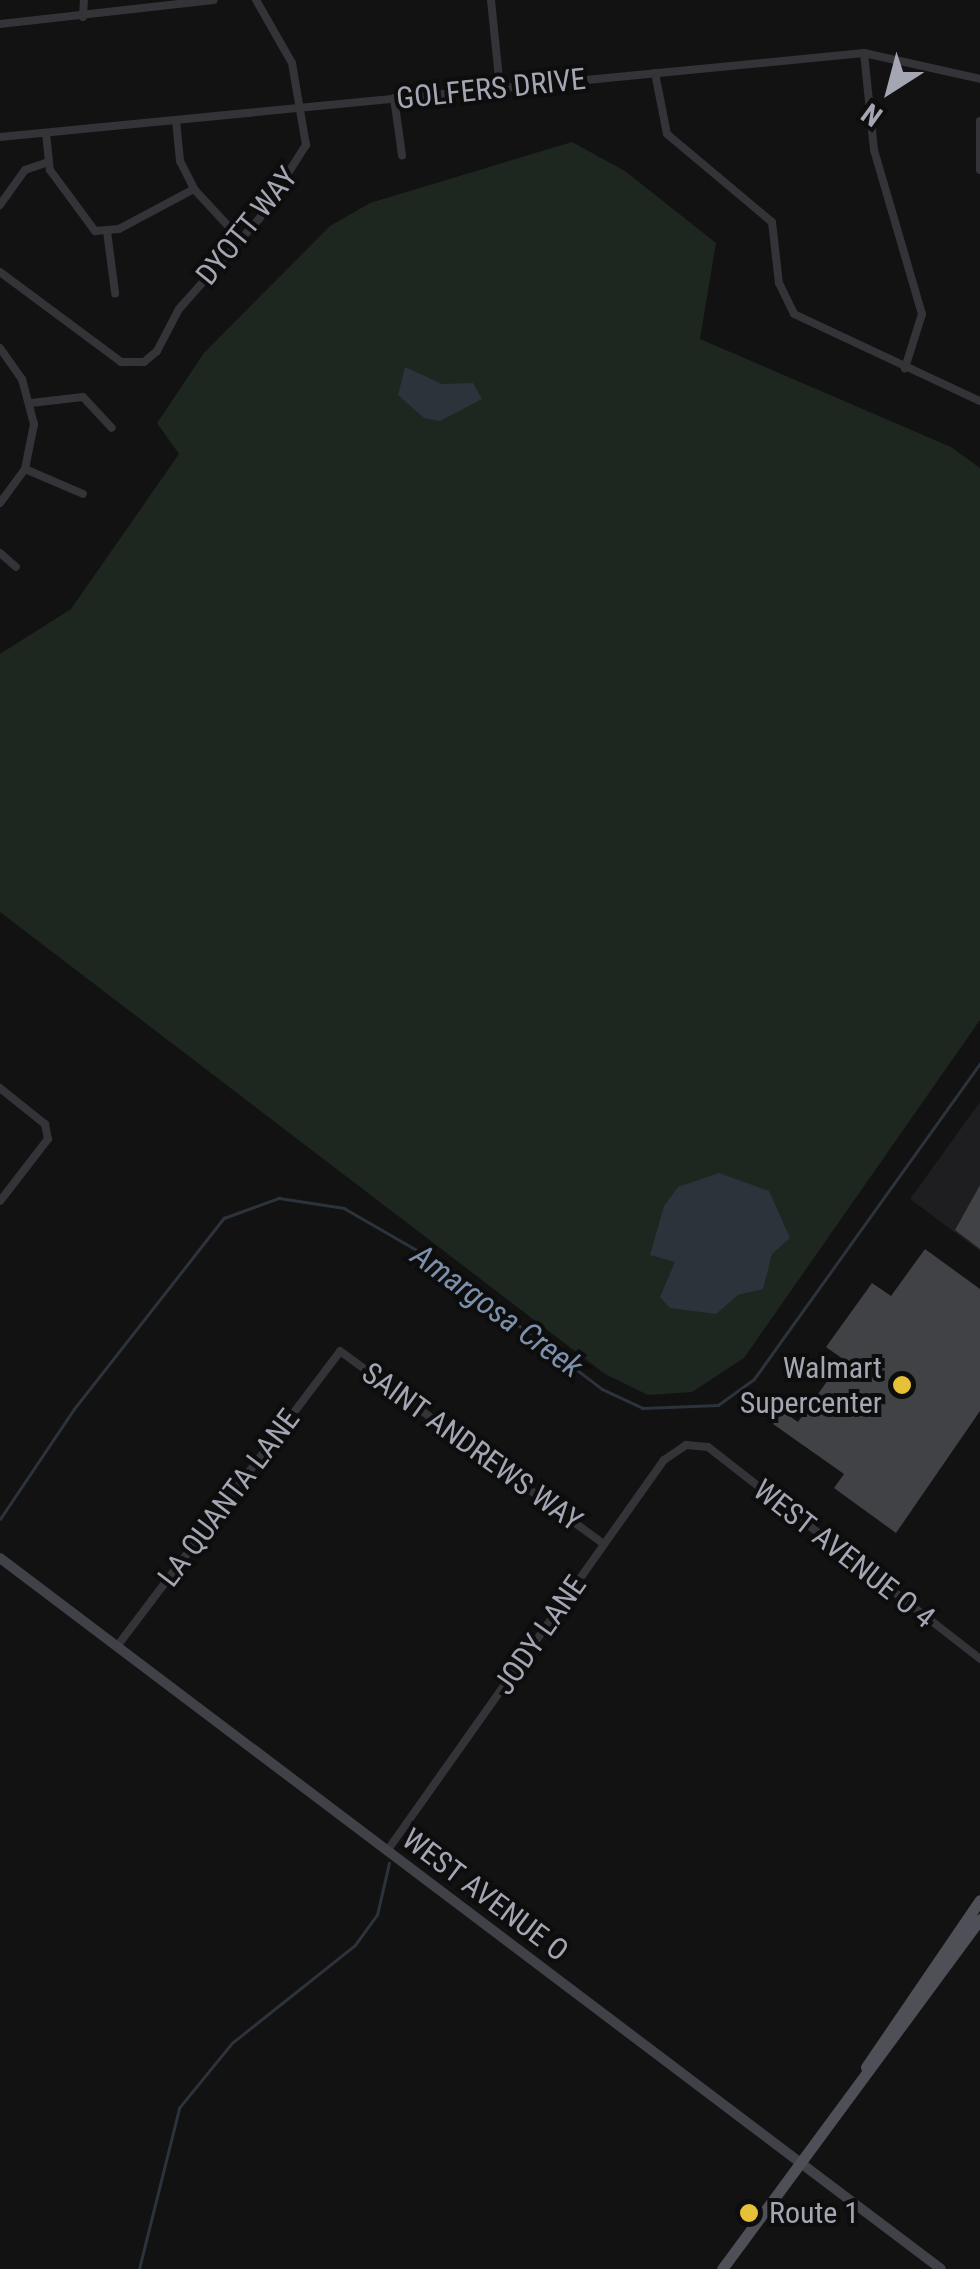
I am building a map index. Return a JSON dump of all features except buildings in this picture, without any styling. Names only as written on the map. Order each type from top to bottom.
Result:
[{"type":"main road","name":"WEST AVENUE O","points":[[0,1558],[796,2167],[941,2269]]},
{"type":"main road","points":[[860,2080],[980,1900]]},
{"type":"main road","points":[[722,2269],[980,1919]]},
{"type":"street","points":[[83,17],[84,0]]},
{"type":"street","points":[[0,24],[214,0]]},
{"type":"street","name":"DYOTT WAY","points":[[0,272],[121,362],[144,362],[157,351],[179,309],[241,240],[300,162],[304,108],[292,63],[256,0]]},
{"type":"street","points":[[491,0],[500,88]]},
{"type":"street","points":[[864,53],[874,150],[922,314],[905,368]]},
{"type":"street","name":"GOLFERS DRIVE","points":[[0,136],[864,53],[980,79]]},
{"type":"street","points":[[655,73],[667,134],[772,222],[778,283],[794,314],[980,401]]},
{"type":"street","points":[[394,98],[402,155]]},
{"type":"street","points":[[176,120],[180,161],[194,189],[241,240]]},
{"type":"street","points":[[980,121],[980,170]]},
{"type":"street","points":[[46,132],[48,162],[95,230],[107,232],[194,189]]},
{"type":"street","points":[[0,206],[26,170],[48,162]]},
{"type":"street","points":[[107,232],[114,293]]},
{"type":"street","points":[[0,348],[31,403],[25,468],[0,503]]},
{"type":"street","points":[[31,403],[83,397],[112,428]]},
{"type":"street","points":[[25,468],[83,494]]},
{"type":"street","points":[[0,553],[16,567]]},
{"type":"street","points":[[0,1088],[45,1124],[48,1139],[0,1201]]},
{"type":"street","name":"SAINT ANDREWS WAY","points":[[340,1351],[604,1544]]},
{"type":"street","name":"LA QUANTA LANE","points":[[118,1645],[340,1351]]},
{"type":"street","name":"JODY LANE","points":[[387,1851],[674,1450],[708,1447]]},
{"type":"street","name":"WEST AVENUE O 4","points":[[708,1447],[980,1659]]},
{"type":"shaded area","points":[[572,142],[625,171],[716,243],[700,339],[951,447],[980,468],[980,1020],[744,1358],[692,1392],[648,1395],[605,1374],[0,912],[0,654],[71,609],[179,454],[157,423],[204,353],[330,226],[370,203]]},
{"type":"shaded area","points":[[405,367],[442,384],[473,383],[482,399],[440,421],[424,418],[398,395]]},
{"type":"shaded area","points":[[980,1102],[980,1251],[910,1199]]},
{"type":"shaded area","points":[[719,1173],[769,1191],[790,1238],[772,1254],[763,1289],[738,1295],[716,1314],[670,1308],[660,1297],[675,1262],[650,1255],[664,1206],[678,1187]]},
{"type":"waterway","name":"Amargosa Creek","points":[[0,1519],[74,1409],[224,1218],[279,1198],[344,1208],[429,1257],[602,1389],[643,1408],[718,1405],[754,1379],[980,1063]]},
{"type":"waterway","points":[[139,2269],[179,2108],[232,2043],[355,1945],[377,1915],[389,1863]]},
{"type":"place","name":"Walmart Supercenter","points":[[902,1385]]},
{"type":"place","name":"Route 1","points":[[749,2213]]}]
